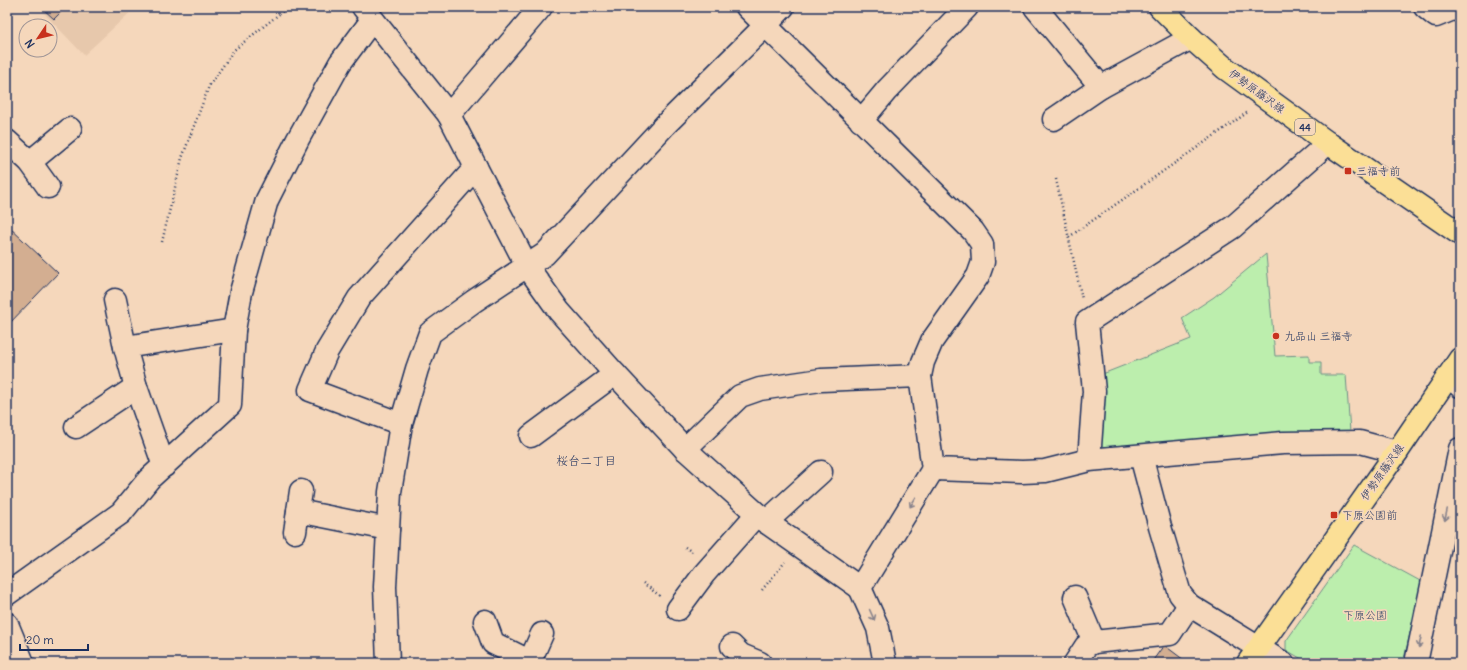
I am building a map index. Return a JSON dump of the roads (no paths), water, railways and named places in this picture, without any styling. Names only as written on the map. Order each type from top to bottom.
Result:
[{"type":"main road","name":"伊勢原藤沢線","points":[[1160,7],[1191,38],[1225,68],[1328,143],[1460,234]]},
{"type":"main road","name":"伊勢原藤沢線","points":[[1253,656],[1397,452],[1456,374]]},
{"type":"street","points":[[449,115],[540,7]]},
{"type":"street","points":[[748,7],[973,231],[982,244],[983,262],[978,276],[932,341],[923,362],[920,376],[933,469],[860,588]]},
{"type":"street","points":[[388,663],[385,587],[390,492],[401,424],[417,369],[430,333],[474,300],[545,254],[665,125],[783,7]]},
{"type":"street","points":[[861,121],[887,90],[967,7]]},
{"type":"street","points":[[1035,7],[1101,87]]},
{"type":"street","points":[[1426,7],[1436,16],[1458,7]]},
{"type":"street","points":[[7,594],[121,513],[149,479],[230,405],[234,330],[241,292],[267,200],[298,139],[368,13],[449,115],[527,266],[559,311],[685,449],[761,518],[860,588],[878,628],[885,663]]},
{"type":"street","points":[[1054,119],[1101,87],[1191,38]]},
{"type":"street","points":[[30,162],[70,129]]},
{"type":"street","points":[[7,141],[30,162],[48,187]]},
{"type":"street","points":[[1089,460],[1094,391],[1087,322],[1233,227],[1328,143]]},
{"type":"street","points":[[401,424],[310,390],[327,351],[359,298],[476,167]]},
{"type":"street","points":[[116,300],[125,347],[136,387],[164,466]]},
{"type":"street","points":[[125,347],[234,330]]},
{"type":"street","points":[[531,436],[615,374]]},
{"type":"street","points":[[685,449],[740,396],[760,389],[821,380],[920,376]]},
{"type":"street","points":[[76,427],[136,387]]},
{"type":"street","points":[[933,469],[1022,472],[1045,471],[1089,460],[1283,443],[1360,442],[1397,452]]},
{"type":"street","points":[[1416,663],[1460,449]]},
{"type":"street","points":[[1141,456],[1180,594],[1190,606],[1253,656],[1282,663]]},
{"type":"street","points":[[678,609],[704,574],[761,518],[821,472]]},
{"type":"street","points":[[298,511],[388,529]]},
{"type":"street","points":[[1075,597],[1094,642]]},
{"type":"street","points":[[1075,663],[1086,646],[1094,642],[1170,634],[1190,606]]},
{"type":"street","points":[[485,621],[493,643],[531,662],[542,634]]},
{"type":"street","points":[[7,624],[23,663]]},
{"type":"street","points":[[732,646],[741,655],[760,663]]},
{"type":"place","name":"三福寺前","points":[[1348,171]]},
{"type":"place","name":"九品山 三福寺","points":[[1276,336]]},
{"type":"place","name":"下原公園前","points":[[1334,515]]},
{"type":"district","name":"桜台二丁目","points":[[586,461]]},
{"type":"park label","name":"下原公園","points":[[1365,615]]}]
